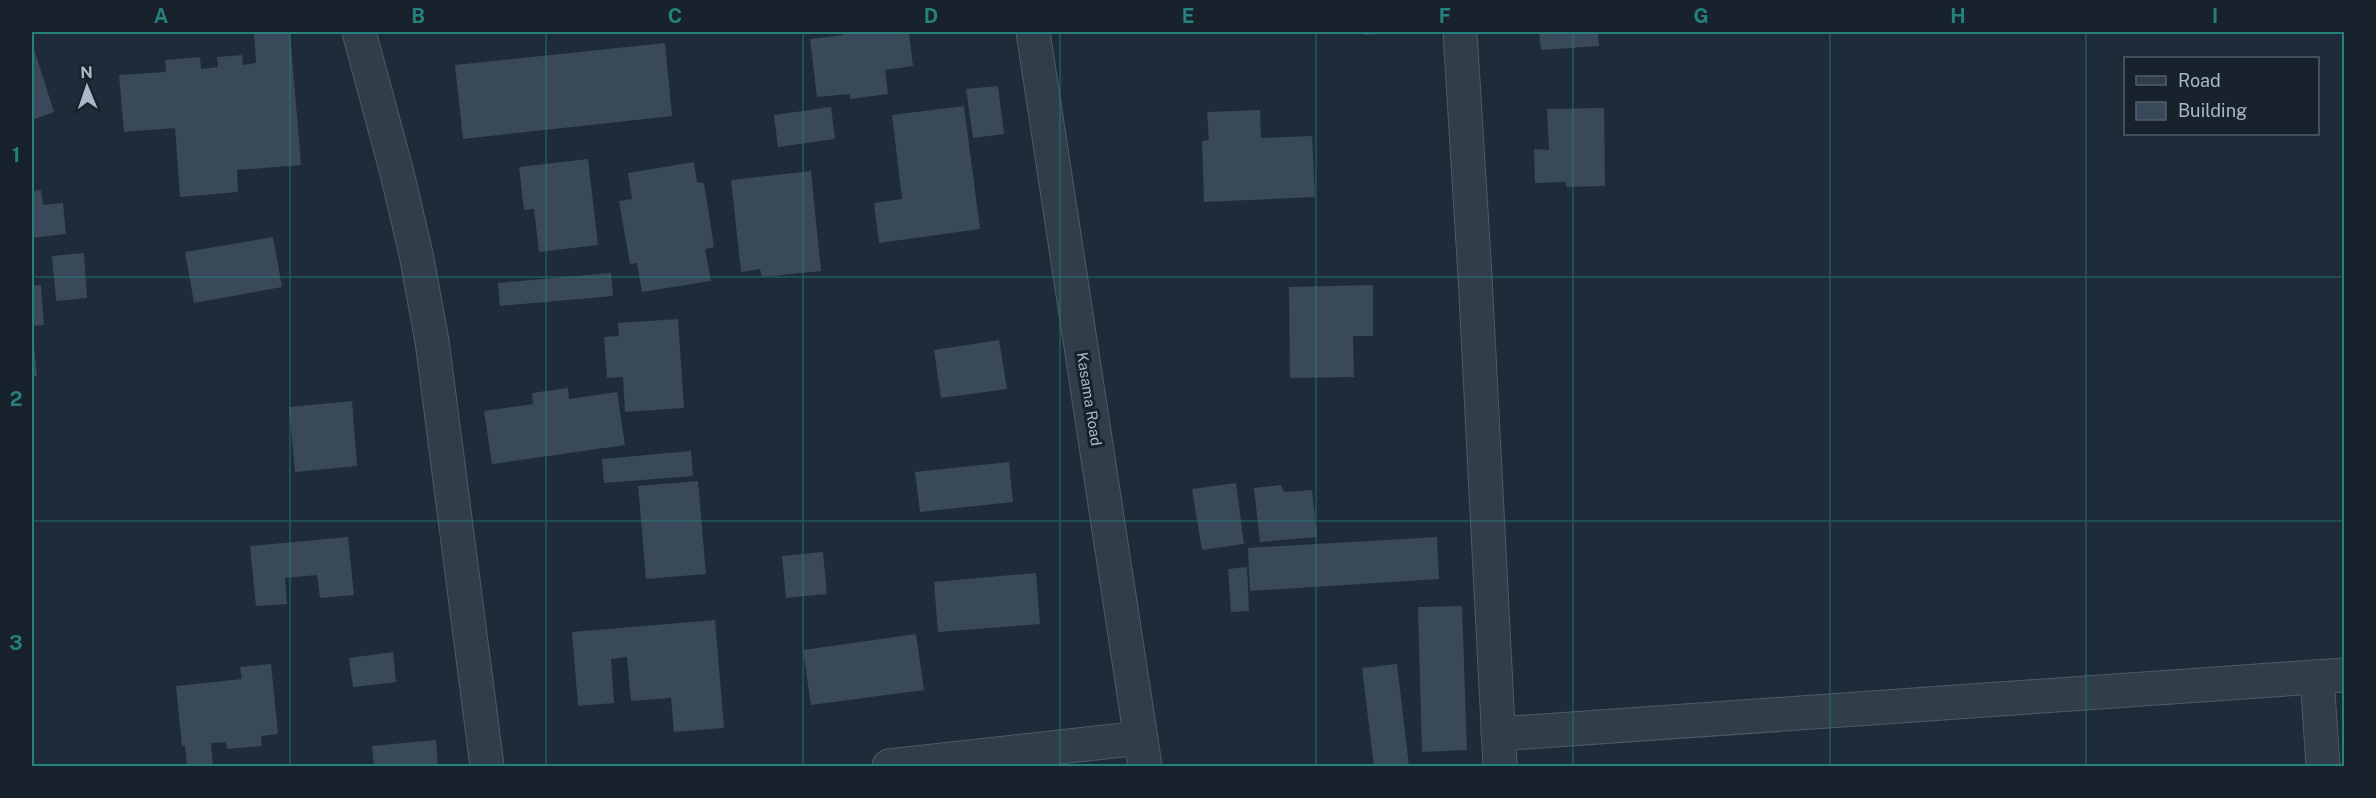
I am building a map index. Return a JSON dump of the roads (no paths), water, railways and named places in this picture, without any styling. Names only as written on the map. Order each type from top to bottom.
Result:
[{"type":"street","points":[[359,32],[397,173],[416,254],[432,341],[487,766]]},
{"type":"street","name":"Kasama Road","points":[[1033,32],[1143,752]]},
{"type":"street","points":[[1460,32],[1500,766]]},
{"type":"street","points":[[1498,734],[2331,676],[2323,766]]},
{"type":"street","points":[[890,766],[1143,752]]}]
